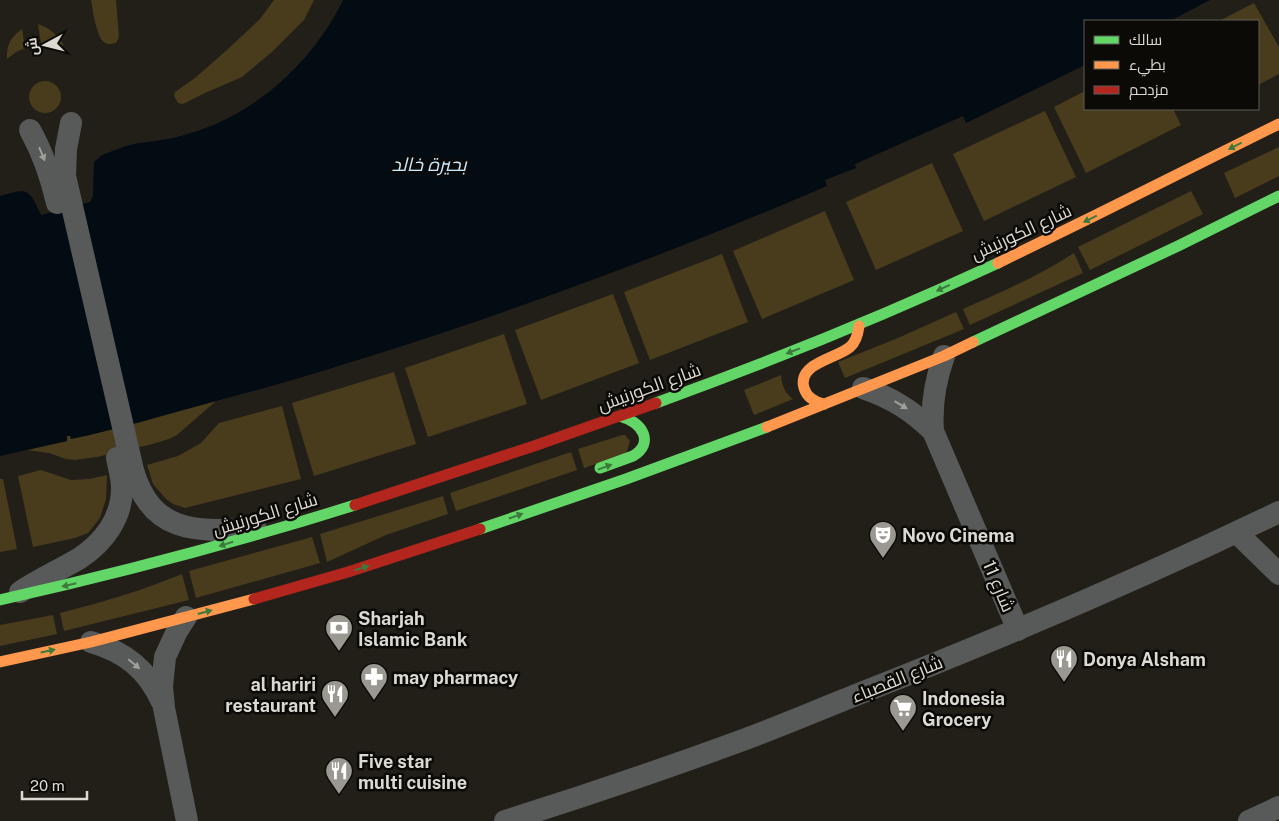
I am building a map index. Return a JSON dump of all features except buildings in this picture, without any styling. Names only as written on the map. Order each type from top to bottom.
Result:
[{"type":"main road","name":"شارع الكورنيش","points":[[5,599],[151,565],[290,525],[439,479],[622,417],[796,350],[906,305],[1031,247],[1279,124]]},
{"type":"main road","points":[[0,662],[91,642],[348,572],[626,479],[748,435],[944,356],[1178,246],[1279,196]]},
{"type":"main road","points":[[824,404],[816,402],[807,394],[804,388],[805,375],[813,365],[849,347],[857,337],[860,324]]},
{"type":"main road","points":[[587,474],[640,453],[644,442],[641,428],[631,419],[622,417]]},
{"type":"main road","points":[[570,498],[577,484]]},
{"type":"street","points":[[58,178],[71,123]]},
{"type":"street","points":[[30,130],[58,178],[124,459],[148,503],[166,520],[190,528],[232,530],[290,525]]},
{"type":"street","name":"شارع 11","points":[[944,356],[935,385],[932,416],[933,431],[1018,630]]},
{"type":"street","name":"شارع 11","points":[[863,388],[908,409],[933,431]]},
{"type":"street","points":[[109,531],[116,518],[120,504],[121,474],[124,459]]},
{"type":"street","points":[[5,599],[82,556],[92,549],[109,531],[120,524],[156,512]]},
{"type":"street","name":"شارع القصباء","points":[[505,821],[744,740],[1018,630],[1237,533],[1279,512]]},
{"type":"street","points":[[1237,533],[1279,574]]},
{"type":"street","points":[[186,617],[165,657],[162,686],[164,708],[187,821]]},
{"type":"street","points":[[91,642],[107,647],[136,665],[148,677],[164,708]]},
{"type":"shaded area","points":[[91,0],[116,0],[119,37],[116,43],[107,44],[101,39],[95,22]]},
{"type":"shaded area","points":[[274,0],[314,0],[304,20],[273,51],[242,77],[183,104],[178,103],[174,96],[175,92],[195,78],[228,49],[260,19]]},
{"type":"shaded area","points":[[1254,3],[1279,47],[1279,74],[1259,84],[1259,20],[1221,20]]},
{"type":"shaded area","points":[[38,24],[53,32],[64,45],[41,43]]},
{"type":"shaded area","points":[[22,29],[25,48],[7,59],[10,42]]},
{"type":"shaded area","points":[[45,81],[56,86],[61,97],[56,108],[45,113],[34,108],[29,97],[34,86]]},
{"type":"shaded area","points":[[1084,92],[1084,110],[1174,110],[1181,125],[1086,173],[1054,107]]},
{"type":"shaded area","points":[[1045,111],[1076,177],[984,221],[953,154]]},
{"type":"shaded area","points":[[1279,147],[1279,176],[1235,198],[1224,173]]},
{"type":"shaded area","points":[[932,163],[963,231],[876,270],[846,202]]},
{"type":"shaded area","points":[[1191,191],[1203,214],[1090,270],[1078,247]]},
{"type":"shaded area","points":[[825,211],[854,280],[762,319],[733,251]]},
{"type":"shaded area","points":[[1074,253],[1083,273],[970,325],[963,309],[1034,276]]},
{"type":"shaded area","points":[[722,254],[748,322],[650,360],[624,292]]},
{"type":"shaded area","points":[[613,294],[639,363],[541,400],[515,330]]},
{"type":"shaded area","points":[[956,312],[964,329],[845,378],[838,362]]},
{"type":"shaded area","points":[[504,334],[527,404],[428,437],[405,368]]},
{"type":"shaded area","points":[[394,372],[416,444],[314,476],[292,403]]},
{"type":"shaded area","points":[[781,375],[784,389],[793,399],[754,415],[744,390]]},
{"type":"shaded area","points":[[216,401],[177,435],[149,445],[75,460],[49,453],[27,450],[66,441],[67,436],[85,436]]},
{"type":"shaded area","points":[[282,406],[301,479],[185,508],[173,504],[166,499],[153,484],[147,465],[178,456],[201,443],[219,423]]},
{"type":"shaded area","points":[[625,435],[630,441],[626,454],[584,468],[578,449]]},
{"type":"shaded area","points":[[571,452],[577,470],[456,511],[450,493]]},
{"type":"shaded area","points":[[41,470],[71,480],[107,475],[106,499],[100,518],[88,533],[75,538],[33,547],[18,476]]},
{"type":"shaded area","points":[[0,479],[3,479],[17,549],[0,552]]},
{"type":"shaded area","points":[[443,496],[448,514],[386,535],[327,562],[320,534]]},
{"type":"shaded area","points":[[312,537],[320,563],[196,598],[189,571]]},
{"type":"shaded area","points":[[182,574],[189,600],[64,631],[60,613],[122,596]]},
{"type":"shaded area","points":[[53,615],[57,634],[0,646],[0,625]]},
{"type":"water","name":"بحيرة خالد","points":[[343,0],[1210,0],[1172,20],[1084,20],[1084,65],[966,123],[963,116],[855,164],[856,168],[825,180],[827,186],[618,270],[476,321],[333,368],[88,436],[71,439],[70,436],[67,436],[67,441],[0,456],[0,196],[22,191],[26,192],[30,195],[41,215],[90,202],[93,196],[94,162],[102,155],[134,144],[168,139],[191,133],[215,124],[238,112],[260,98],[299,64],[331,23]]},
{"type":"traffic: fast","points":[[973,342],[1178,246],[1279,196]]},
{"type":"traffic: fast","points":[[656,403],[828,337],[998,263]]},
{"type":"traffic: fast","points":[[600,468],[633,456],[640,451],[643,445],[643,433],[640,428],[635,423],[622,417]]},
{"type":"traffic: fast","points":[[480,529],[626,479],[767,427]]},
{"type":"traffic: fast","points":[[0,600],[179,556],[355,505]]},
{"type":"traffic: slow","points":[[998,263],[1279,124]]},
{"type":"traffic: slow","points":[[824,404],[812,399],[805,391],[803,380],[806,373],[812,367],[850,347],[854,343],[859,326]]},
{"type":"traffic: slow","points":[[767,427],[944,356],[973,342]]},
{"type":"traffic: slow","points":[[0,662],[91,642],[254,599]]},
{"type":"traffic: jam","points":[[355,505],[534,446],[656,403]]},
{"type":"traffic: jam","points":[[254,599],[348,572],[480,529]]},
{"type":"place","name":"Novo Cinema","points":[[883,559]]},
{"type":"place","name":"Sharjah Islamic Bank","points":[[339,652]]},
{"type":"place","name":"Donya Alsham","points":[[1064,683]]},
{"type":"place","name":"may pharmacy","points":[[374,701]]},
{"type":"place","name":"al hariri restaurant","points":[[335,718]]},
{"type":"place","name":"Indonesia Grocery","points":[[903,732]]},
{"type":"place","name":"Five star multi cuisine","points":[[339,795]]}]
